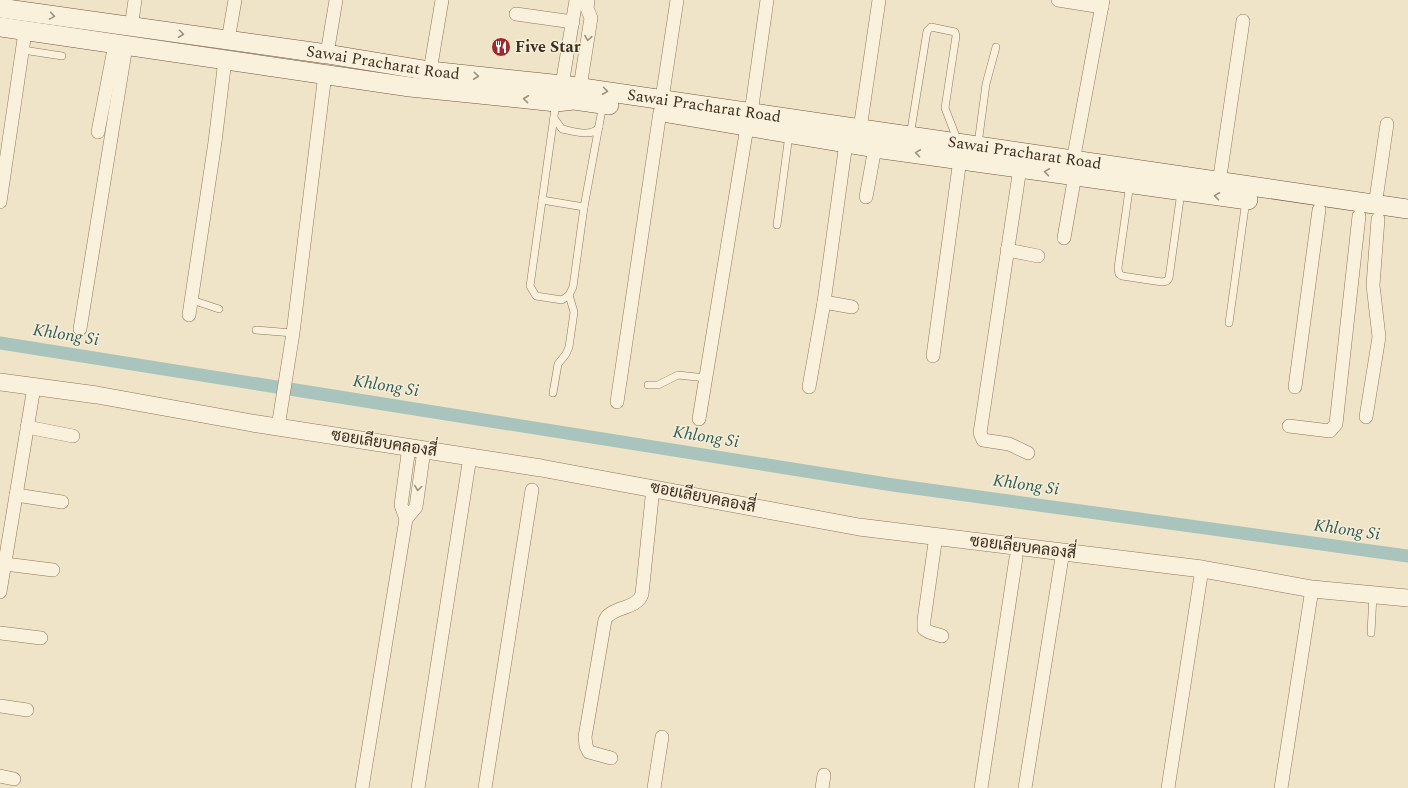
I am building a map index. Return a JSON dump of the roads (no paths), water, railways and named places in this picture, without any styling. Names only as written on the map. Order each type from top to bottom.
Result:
[{"type":"main road","name":"Sawai Pracharat Road","points":[[0,8],[27,6],[131,28],[327,54],[430,71],[571,86],[661,106],[749,120],[860,129],[910,136],[963,148],[1074,168],[1219,182],[1371,213],[1408,223]]},
{"type":"main road","name":"Sawai Pracharat Road","points":[[0,27],[26,32],[325,74],[555,110],[574,100],[603,104],[661,106]]},
{"type":"main road","name":"Sawai Pracharat Road","points":[[749,120],[790,133],[875,148],[963,148],[1020,168],[1074,168],[1130,183],[1319,210],[1371,213],[1408,209]]},
{"type":"street","points":[[131,28],[135,0]]},
{"type":"street","points":[[228,40],[235,0]]},
{"type":"street","points":[[327,54],[336,0]]},
{"type":"street","points":[[430,71],[442,0]]},
{"type":"street","points":[[616,402],[677,0]]},
{"type":"street","points":[[699,419],[768,0]]},
{"type":"street","points":[[860,129],[879,0]]},
{"type":"street","points":[[1058,0],[1103,4],[1074,168],[1064,238]]},
{"type":"street","points":[[581,4],[591,18],[571,86],[572,22],[581,4]]},
{"type":"street","points":[[516,14],[572,22]]},
{"type":"street","points":[[1219,182],[1243,21]]},
{"type":"street","points":[[0,202],[26,32]]},
{"type":"street","points":[[98,132],[121,45]]},
{"type":"street","points":[[80,329],[121,45]]},
{"type":"street","points":[[189,315],[215,142],[225,60]]},
{"type":"street","points":[[279,420],[293,333],[325,74]]},
{"type":"street","points":[[1289,426],[1330,431],[1336,424],[1371,213],[1388,124]]},
{"type":"street","points":[[809,387],[824,302],[846,143]]},
{"type":"street","points":[[866,197],[875,148]]},
{"type":"street","points":[[933,356],[963,148]]},
{"type":"street","points":[[1020,168],[980,433],[983,440],[1009,444],[1028,453]]},
{"type":"street","points":[[1295,387],[1319,210]]},
{"type":"street","points":[[1366,417],[1379,337],[1373,285],[1371,213]]},
{"type":"street","points":[[1007,250],[1038,256]]},
{"type":"street","points":[[824,302],[852,307]]},
{"type":"street","name":"ซอยเลียบคลองสี่","points":[[0,382],[279,420],[417,448],[653,488],[859,527],[1202,569],[1312,589],[1408,598]]},
{"type":"street","points":[[0,592],[34,387]]},
{"type":"street","points":[[28,427],[73,436]]},
{"type":"street","points":[[362,788],[406,519],[401,505],[417,448]]},
{"type":"street","points":[[418,788],[470,457]]},
{"type":"street","points":[[611,758],[589,752],[586,746],[587,730],[605,620],[608,615],[638,601],[642,594],[653,488]]},
{"type":"street","points":[[486,788],[532,490]]},
{"type":"street","points":[[16,495],[62,502]]},
{"type":"street","points":[[936,536],[924,629],[942,636]]},
{"type":"street","points":[[1025,788],[1063,551]]},
{"type":"street","points":[[980,788],[1016,558]]},
{"type":"street","points":[[5,564],[53,570]]},
{"type":"street","points":[[1168,788],[1202,569]]},
{"type":"street","points":[[1281,788],[1312,589]]},
{"type":"street","points":[[0,633],[41,638]]},
{"type":"street","points":[[0,706],[27,710]]},
{"type":"street","points":[[654,788],[662,736]]},
{"type":"street","points":[[822,788],[824,775]]},
{"type":"street","points":[[0,776],[14,779]]},
{"type":"lane","points":[[910,136],[927,31],[931,27],[955,32],[956,36],[945,108],[954,134],[963,148]]},
{"type":"lane","points":[[963,148],[986,84],[996,47]]},
{"type":"lane","points":[[23,50],[62,56]]},
{"type":"lane","points":[[553,393],[557,366],[566,354],[570,340],[574,312],[570,295],[573,287],[584,207],[603,104]]},
{"type":"lane","points":[[555,110],[562,129],[588,133],[595,131],[599,127]]},
{"type":"lane","points":[[555,110],[530,282],[531,290],[536,296],[562,300],[570,295]]},
{"type":"lane","points":[[777,226],[790,133]]},
{"type":"lane","points":[[1130,183],[1118,268],[1119,274],[1122,276],[1162,282],[1167,281],[1170,278],[1181,191]]},
{"type":"lane","points":[[542,200],[584,207]]},
{"type":"lane","points":[[1229,323],[1246,200]]},
{"type":"lane","points":[[192,300],[219,309]]},
{"type":"lane","points":[[256,330],[293,333]]},
{"type":"lane","points":[[648,385],[658,384],[678,375],[706,378]]},
{"type":"lane","points":[[1371,633],[1373,595]]},
{"type":"waterway","name":"Khlong Si","points":[[0,343],[893,485],[1408,556]]},
{"type":"place","name":"Five Star","points":[[501,47]]}]
